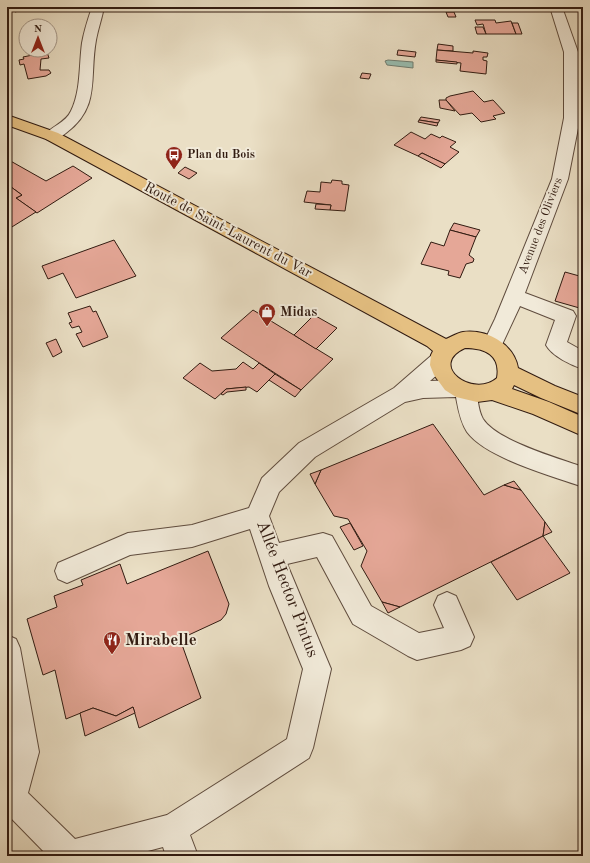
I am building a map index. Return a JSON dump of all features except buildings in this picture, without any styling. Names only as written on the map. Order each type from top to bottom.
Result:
[{"type":"main road","name":"Route de Saint-Laurent du Var","points":[[7,120],[52,136],[216,222],[434,341],[442,355]]},
{"type":"main road","points":[[463,340],[478,341],[492,346],[498,350],[507,361],[509,373],[505,384],[494,392],[485,394],[461,390],[444,376],[440,369],[442,355],[456,342],[463,340]]},
{"type":"main road","points":[[509,373],[548,392],[583,406]]},
{"type":"main road","points":[[494,392],[541,408],[583,427]]},
{"type":"street","points":[[52,136],[71,122],[78,113],[83,100],[89,41],[98,7]]},
{"type":"street","name":"Avenue des Oliviers","points":[[492,346],[514,297],[560,179],[572,118],[571,52],[556,7]]},
{"type":"street","points":[[514,297],[566,316],[556,345],[583,361]]},
{"type":"street","name":"Allée Hector Pintus","points":[[9,794],[70,856],[178,842],[298,748],[317,669],[282,586],[257,516],[270,485],[307,450],[400,394],[442,355]]},
{"type":"street","name":"Allée Hector Pintus","points":[[400,394],[423,390],[461,390]]},
{"type":"street","points":[[461,390],[470,415],[476,425],[485,434],[513,451],[583,478]]},
{"type":"street","points":[[67,572],[128,544],[192,536],[257,516]]},
{"type":"street","points":[[272,556],[323,544],[362,615],[417,647],[460,637],[447,605]]},
{"type":"street","points":[[7,648],[25,752],[9,794]]},
{"type":"water","points":[[385,61],[413,62],[413,68],[387,65]]},
{"type":"place","name":"Plan du Bois","points":[[174,170]]},
{"type":"place","name":"Midas","points":[[267,327]]},
{"type":"place","name":"Mirabelle","points":[[112,655]]}]
